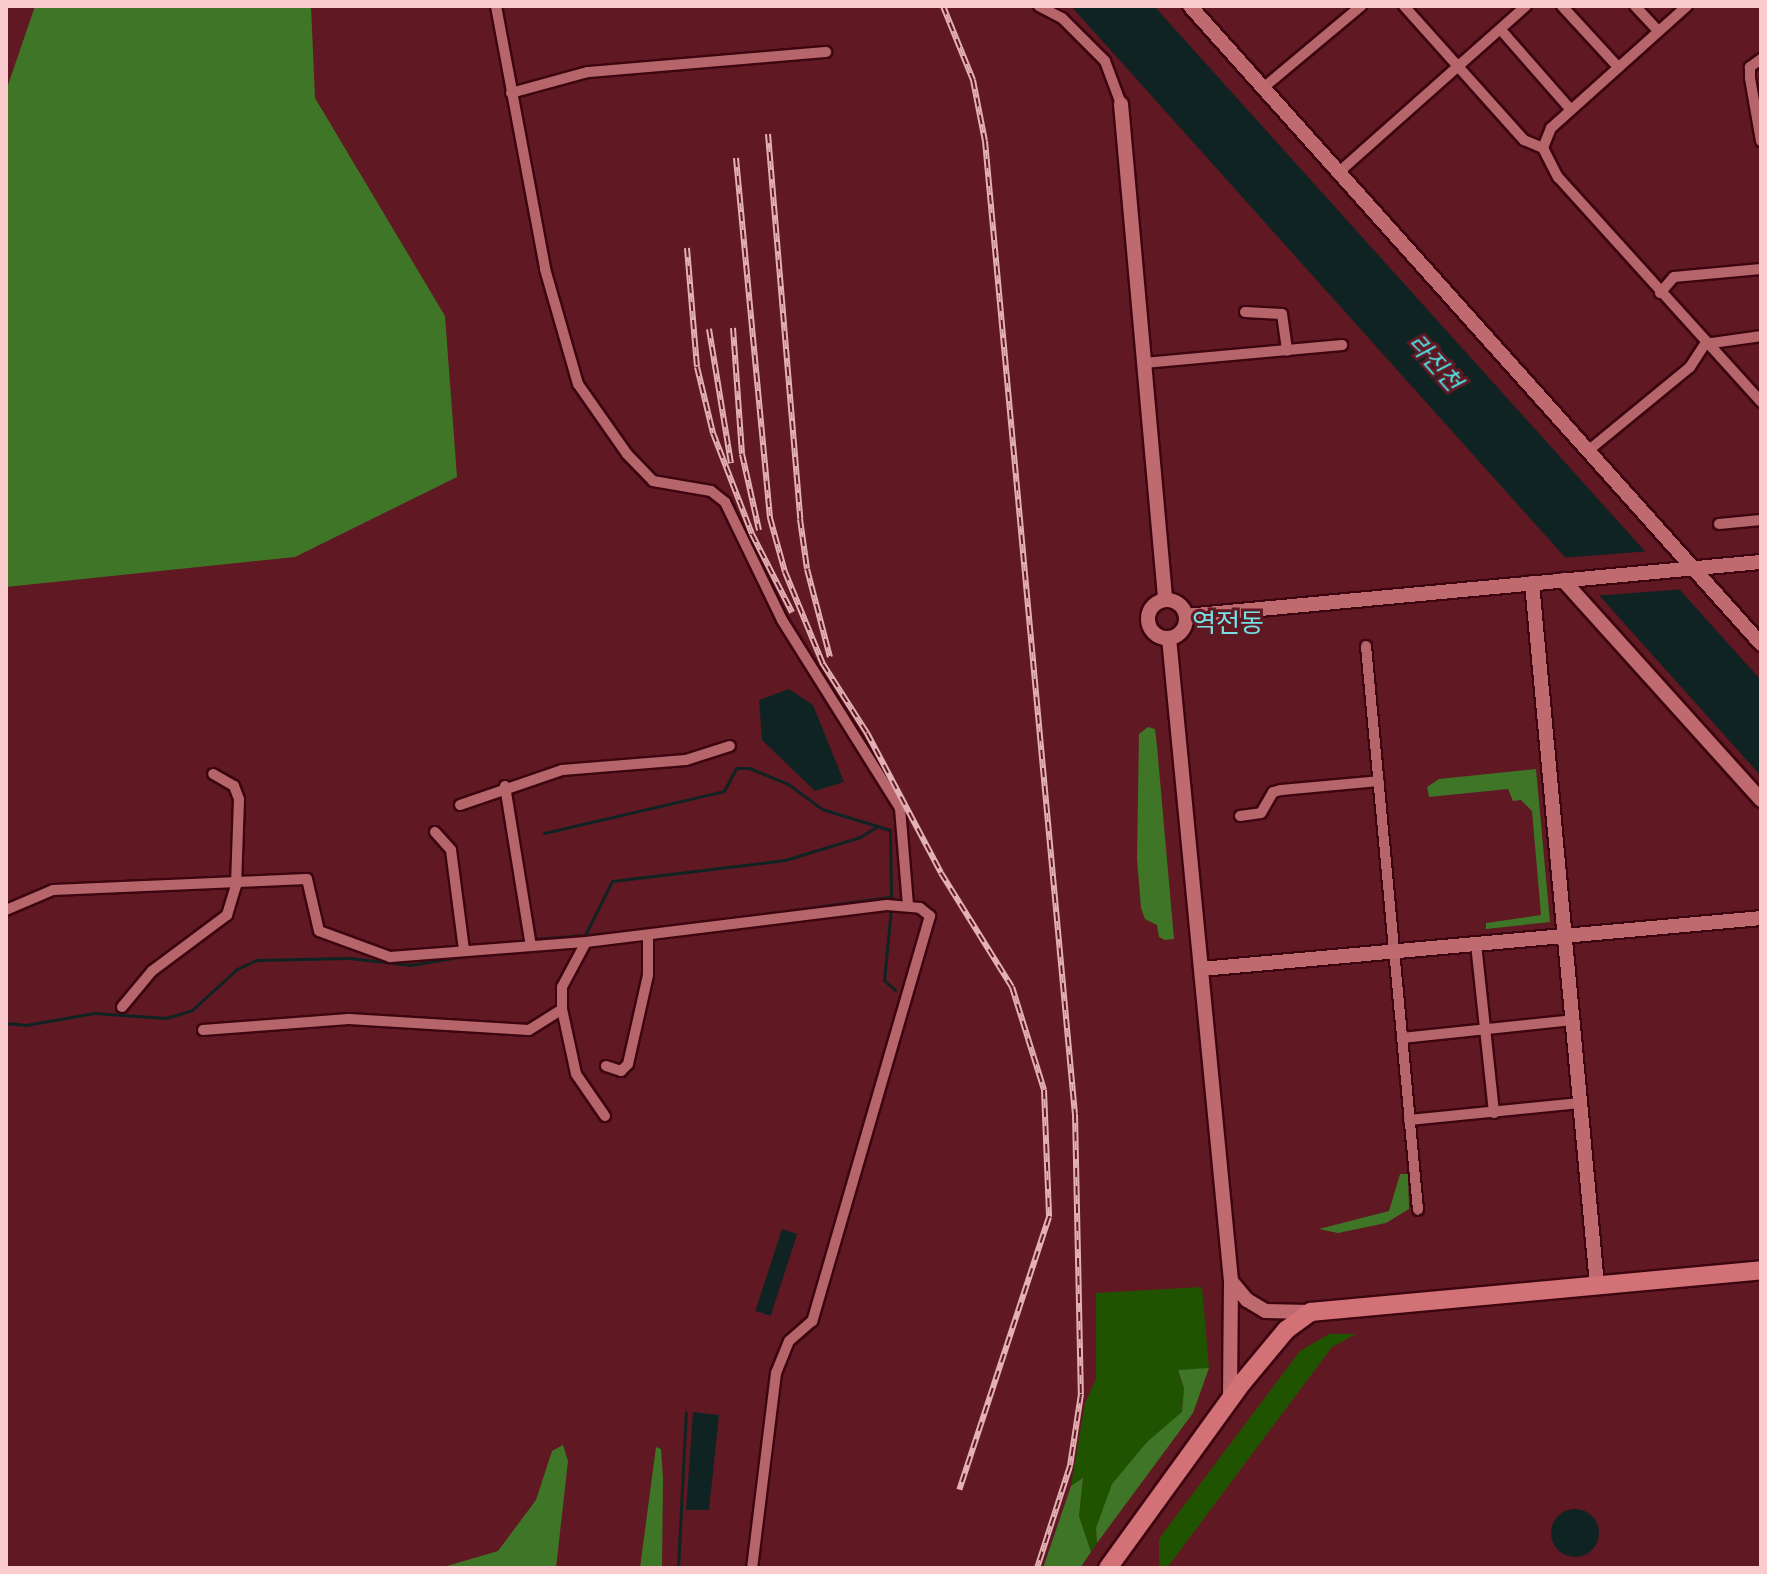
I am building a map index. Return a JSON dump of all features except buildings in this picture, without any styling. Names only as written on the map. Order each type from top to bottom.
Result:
[{"type":"highway","points":[[1108,1568],[1286,1330],[1311,1312],[1761,1270]]},
{"type":"street","points":[[496,6],[545,269],[578,384],[627,454],[653,481],[711,491],[725,502],[782,620],[900,808],[908,906]]},
{"type":"street","points":[[1039,6],[1062,18],[1105,61],[1121,104],[1165,600]]},
{"type":"street","points":[[1190,6],[1761,644]]},
{"type":"street","points":[[1263,88],[1361,6]]},
{"type":"street","points":[[1404,6],[1524,140],[1543,148]]},
{"type":"street","points":[[1339,172],[1526,6]]},
{"type":"street","points":[[1562,6],[1618,67]]},
{"type":"street","points":[[1635,6],[1658,31]]},
{"type":"street","points":[[1687,6],[1546,133],[1543,148],[1558,177],[1705,344],[1761,402]]},
{"type":"street","points":[[1501,30],[1571,110]]},
{"type":"street","points":[[511,93],[588,72],[826,52]]},
{"type":"street","points":[[1761,59],[1750,67],[1750,78],[1761,141]]},
{"type":"street","points":[[1660,293],[1674,277],[1761,269]]},
{"type":"street","points":[[1245,312],[1282,314],[1287,351]]},
{"type":"street","points":[[1589,450],[1690,367],[1705,344],[1761,336]]},
{"type":"street","points":[[1144,363],[1342,345]]},
{"type":"street","points":[[1719,524],[1761,520]]},
{"type":"street","points":[[1186,616],[1761,562]]},
{"type":"street","points":[[1570,579],[1761,800]]},
{"type":"street","points":[[1532,583],[1597,1285]]},
{"type":"street","points":[[1165,600],[1179,604],[1186,616],[1182,631],[1169,638],[1155,634],[1148,621],[1152,607],[1165,600]]},
{"type":"street","points":[[1169,638],[1231,1281],[1229,1404]]},
{"type":"street","points":[[1366,646],[1418,1210]]},
{"type":"street","points":[[460,805],[505,786],[588,766],[686,760],[730,746]]},
{"type":"street","points":[[122,1007],[152,971],[227,915],[236,885],[239,799],[234,786],[213,774]]},
{"type":"street","points":[[1240,816],[1261,813],[1273,792],[1379,781]]},
{"type":"street","points":[[505,786],[531,946]]},
{"type":"street","points":[[435,832],[451,850],[475,950]]},
{"type":"street","points":[[6,910],[53,890],[166,882],[236,885],[307,879],[319,931],[376,954],[405,957],[586,942],[908,906],[930,916],[929,930],[812,1321],[789,1341],[776,1373],[752,1568]]},
{"type":"street","points":[[1201,969],[1761,918]]},
{"type":"street","points":[[606,1066],[621,1071],[628,1064],[635,1016],[648,975],[648,935]]},
{"type":"street","points":[[586,942],[562,987],[562,1009],[576,1074],[605,1116]]},
{"type":"street","points":[[1476,944],[1494,1113]]},
{"type":"street","points":[[203,1030],[349,1019],[448,1021],[514,1032],[562,1009]]},
{"type":"street","points":[[1402,1038],[1572,1020]]},
{"type":"street","points":[[1409,1120],[1580,1103]]},
{"type":"street","points":[[1231,1281],[1247,1300],[1265,1311],[1311,1312]]},
{"type":"green space","points":[[35,6],[311,6],[315,98],[445,316],[457,477],[295,557],[6,587],[6,91]]},
{"type":"green space","points":[[1148,727],[1155,729],[1174,939],[1165,940],[1159,937],[1157,925],[1145,919],[1141,908],[1137,859],[1139,734]]},
{"type":"green space","points":[[1536,769],[1550,922],[1486,929],[1486,923],[1541,915],[1532,811],[1521,800],[1513,801],[1508,789],[1429,797],[1427,787],[1439,779]]},
{"type":"green space","points":[[1400,1174],[1408,1174],[1409,1209],[1386,1223],[1338,1233],[1319,1229],[1389,1211]]},
{"type":"green space","points":[[1202,1287],[1209,1368],[1178,1371],[1184,1388],[1182,1412],[1096,1528],[1097,1543],[1091,1552],[1079,1516],[1083,1479],[1071,1486],[1085,1403],[1096,1379],[1096,1293]]},
{"type":"green space","points":[[1329,1334],[1356,1334],[1332,1347],[1167,1568],[1159,1568],[1159,1540],[1164,1532],[1300,1351]]},
{"type":"green space","points":[[1209,1368],[1193,1413],[1097,1543],[1096,1528],[1112,1484],[1147,1442],[1182,1412],[1184,1388],[1178,1370]]},
{"type":"green space","points":[[563,1445],[568,1461],[556,1568],[440,1568],[498,1551],[536,1500],[552,1451]]},
{"type":"green space","points":[[656,1447],[661,1449],[663,1478],[662,1568],[640,1568]]},
{"type":"green space","points":[[1083,1478],[1079,1516],[1091,1552],[1080,1568],[1043,1568],[1071,1486]]},
{"type":"water","name":"라진천","points":[[1071,6],[1154,6],[1761,680],[1761,776]]},
{"type":"water","points":[[789,689],[813,705],[844,782],[815,791],[762,740],[759,700]]},
{"type":"water","points":[[782,1229],[797,1234],[771,1316],[755,1311]]},
{"type":"water","points":[[693,1412],[719,1415],[709,1510],[686,1510]]},
{"type":"water","points":[[1575,1509],[1592,1516],[1599,1533],[1592,1550],[1575,1557],[1558,1550],[1551,1533],[1558,1516]]},
{"type":"pier","points":[[1651,551],[1684,589],[1594,596],[1561,558]]},
{"type":"waterway","points":[[544,833],[724,791],[736,768],[749,768],[788,784],[822,809],[890,830],[891,897]]},
{"type":"waterway","points":[[585,935],[612,881],[785,860],[860,837],[876,827]]},
{"type":"waterway","points":[[705,922],[891,897]]},
{"type":"waterway","points":[[891,909],[884,980],[895,990]]},
{"type":"waterway","points":[[534,939],[638,931]]},
{"type":"waterway","points":[[483,946],[526,940]]},
{"type":"waterway","points":[[6,1023],[26,1025],[94,1013],[166,1018],[192,1010],[237,969],[256,960],[349,958],[411,965],[476,954]]},
{"type":"waterway","points":[[678,1568],[686,1412]]},
{"type":"railway","points":[[943,6],[973,80],[985,141],[1075,1114],[1081,1394],[1070,1466],[1037,1568]]},
{"type":"railway","points":[[768,134],[800,519],[807,569],[830,657]]},
{"type":"railway","points":[[736,158],[770,518],[785,572],[823,664],[867,733],[941,873],[1012,987],[1044,1090],[1049,1217],[959,1490]]},
{"type":"railway","points":[[687,248],[697,367],[713,433],[752,534],[792,612]]},
{"type":"railway","points":[[733,328],[742,454],[759,530]]},
{"type":"railway","points":[[709,329],[731,463]]},
{"type":"district","name":"역전동","points":[[1228,624]]}]
